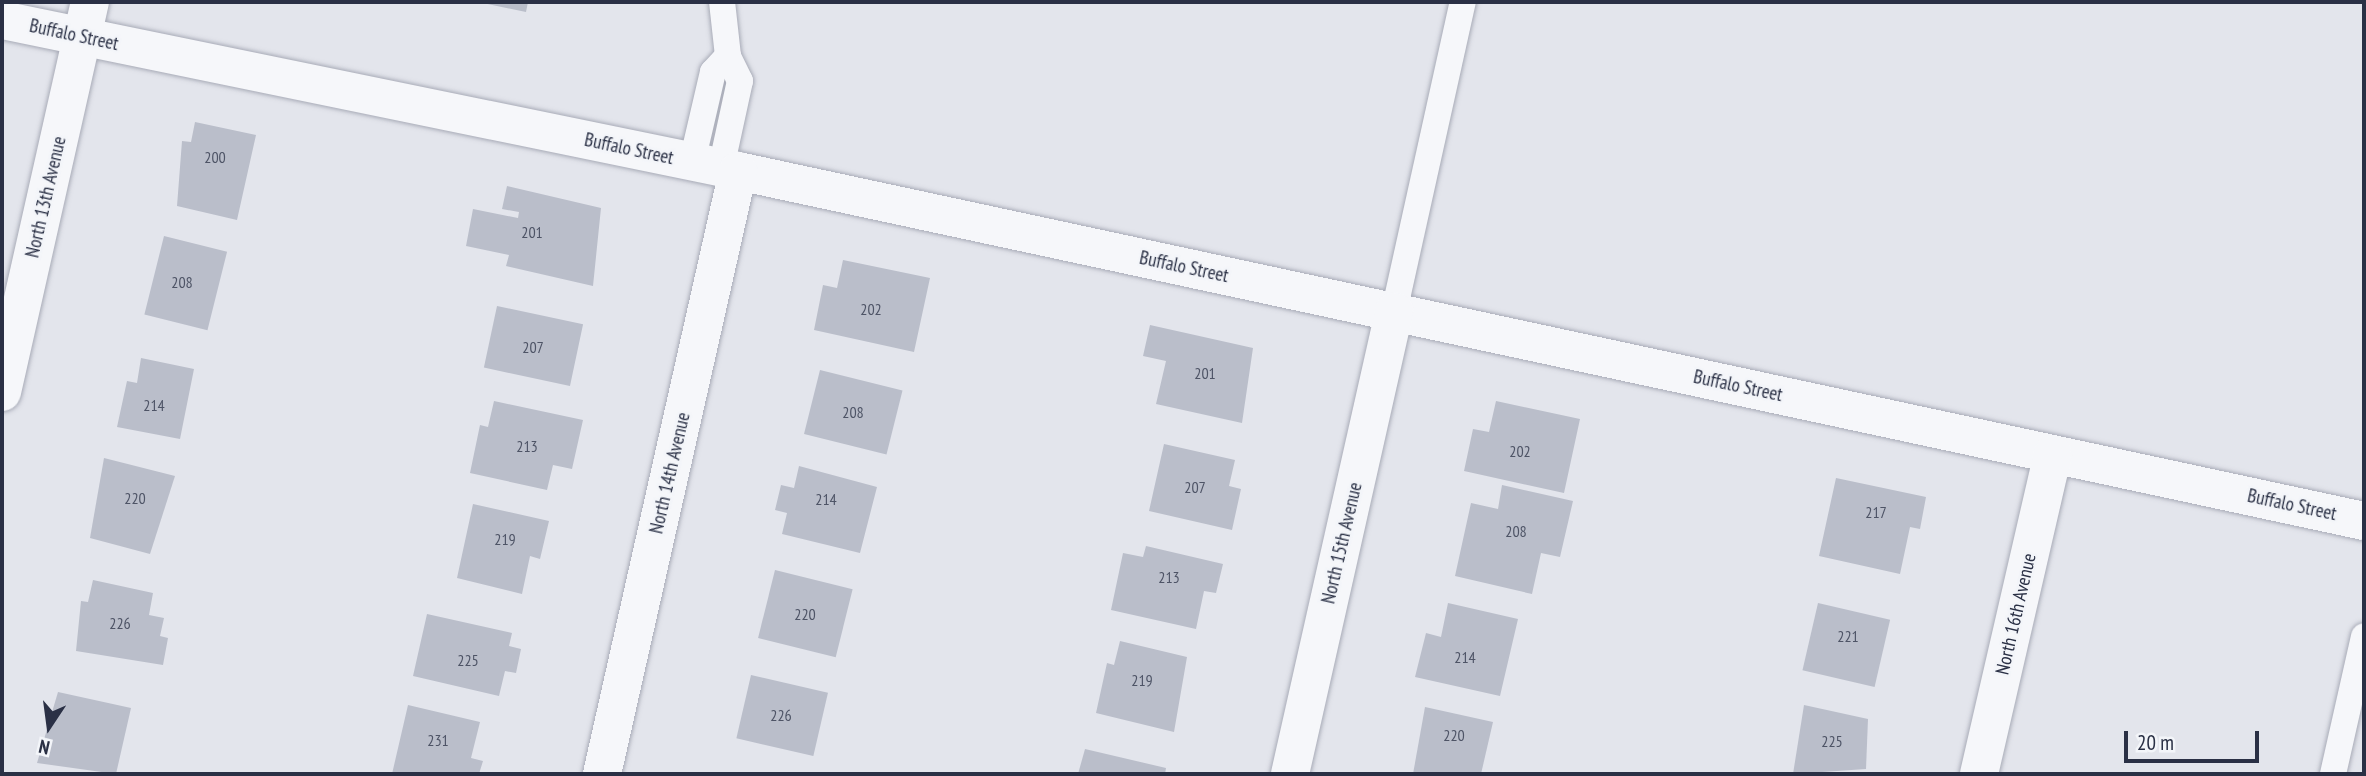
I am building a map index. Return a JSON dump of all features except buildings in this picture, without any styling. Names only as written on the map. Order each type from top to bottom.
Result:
[{"type":"street","name":"Buffalo Street","points":[[2,20],[86,19],[717,167],[2364,521]]},
{"type":"street","name":"North 13th Avenue","points":[[2,392],[86,19]]},
{"type":"street","name":"North 14th Avenue","points":[[602,774],[717,167]]},
{"type":"street","name":"North 15th Avenue","points":[[1290,774],[1394,312]]},
{"type":"street","name":"North 16th Avenue","points":[[1979,774],[2053,454]]},
{"type":"lane","points":[[717,167],[713,72],[728,56],[722,2]]},
{"type":"lane","points":[[1394,312],[1463,2]]},
{"type":"lane","points":[[2333,774],[2364,636]]}]
